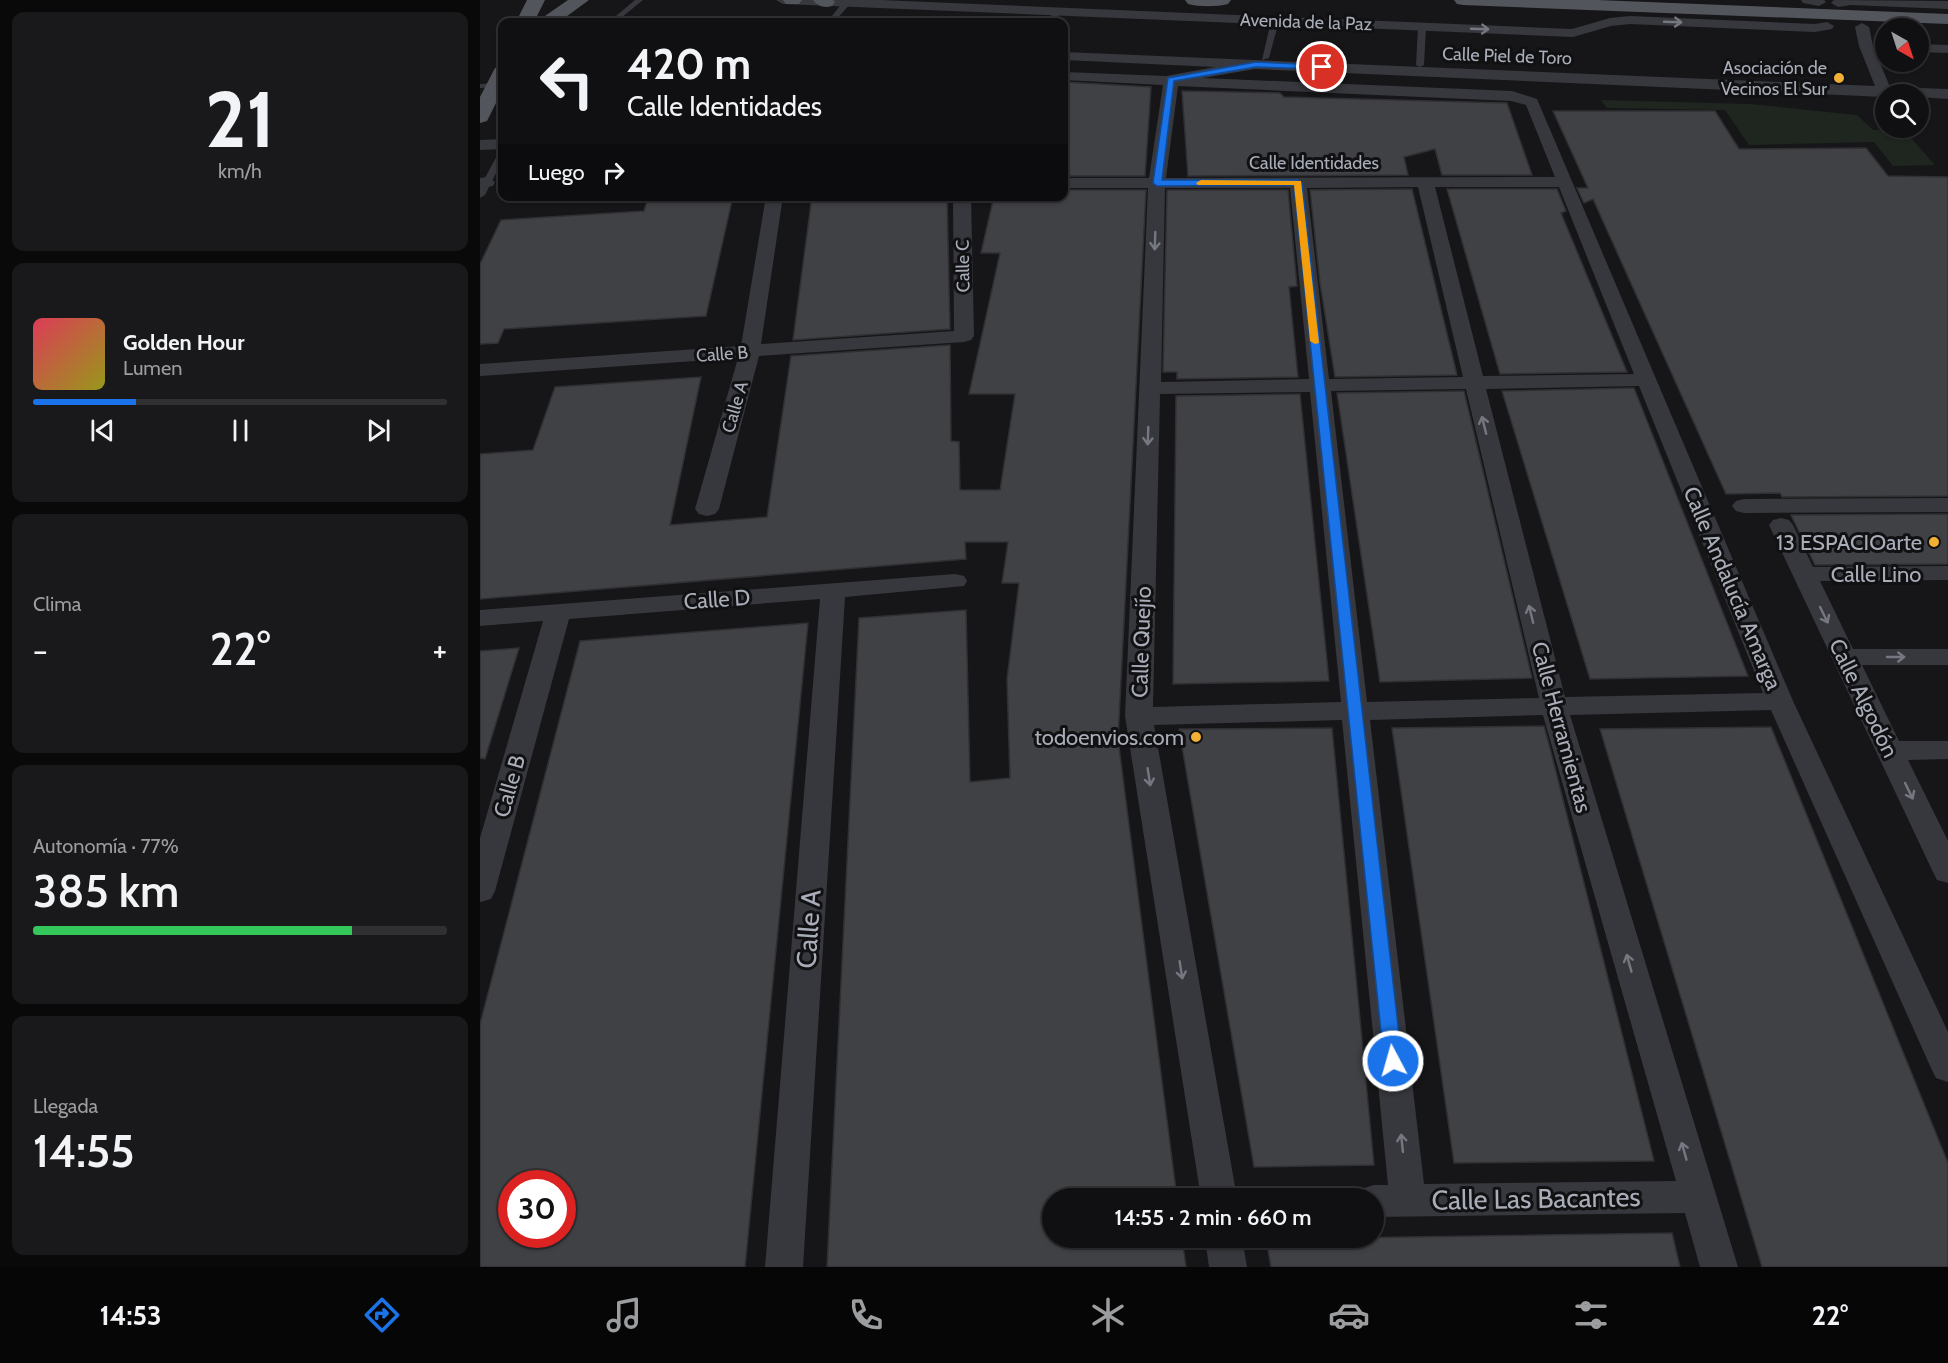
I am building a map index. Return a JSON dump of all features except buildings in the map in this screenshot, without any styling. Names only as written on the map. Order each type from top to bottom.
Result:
[{"type":"main road","points":[[527,18],[536,0]]},
{"type":"main road","points":[[554,18],[580,0]]},
{"type":"main road","points":[[1191,6],[1221,0]]},
{"type":"main road","points":[[1208,18],[1212,6],[1221,0]]},
{"type":"main road","name":"Avenida de la Paz","points":[[1463,0],[1821,4],[1847,28],[1948,19]]},
{"type":"main road","points":[[1821,4],[1859,6],[1847,28],[1810,21],[1821,4]]},
{"type":"main road","points":[[480,117],[493,81]]},
{"type":"street","name":"Avenida de la Paz","points":[[783,0],[1055,17],[1191,6],[1208,18],[1573,33],[1610,22],[1630,20],[1847,28]]},
{"type":"street","name":"Avenida de la Paz","points":[[1821,4],[1948,5]]},
{"type":"street","points":[[1847,28],[1866,46],[1882,84]]},
{"type":"street","points":[[1866,46],[1875,46]]},
{"type":"street","points":[[1929,48],[1948,49]]},
{"type":"street","name":"Calle Piel de Toro","points":[[1068,56],[1260,61],[1875,92]]},
{"type":"street","points":[[1111,58],[1171,79],[1260,61]]},
{"type":"street","name":"Calle Piel de Toro","points":[[1068,76],[1512,96],[1532,102]]},
{"type":"street","name":"Calle Quejío","points":[[1171,79],[1157,183],[1138,716],[1217,1188]]},
{"type":"street","name":"Calle Piel de Toro","points":[[1929,93],[1948,94]]},
{"type":"street","name":"Calle Andalucía Amarga","points":[[1532,102],[1780,701],[1948,1068]]},
{"type":"street","points":[[480,145],[498,144]]},
{"type":"street","name":"Calle Herramientas","points":[[1425,182],[1554,706],[1719,1267]]},
{"type":"street","name":"Calle Identidades","points":[[1068,183],[1565,182]]},
{"type":"street","points":[[1298,183],[1355,711],[1391,1201]]},
{"type":"street","name":"Calle A","points":[[707,509],[750,352],[775,201]]},
{"type":"street","name":"Calle C","points":[[962,201],[964,336]]},
{"type":"street","name":"Calle B","points":[[480,370],[964,336]]},
{"type":"street","points":[[1150,388],[1647,380]]},
{"type":"street","points":[[1744,506],[1948,505]]},
{"type":"street","name":"Calle Algodón","points":[[1781,525],[1945,859]]},
{"type":"street","name":"Calle Lino","points":[[1804,574],[1948,573]]},
{"type":"street","name":"Calle D","points":[[480,618],[955,581]]},
{"type":"street","name":"Calle A","points":[[784,1267],[833,590]]},
{"type":"street","name":"Calle B","points":[[480,891],[558,612]]},
{"type":"street","points":[[1845,657],[1948,657]]},
{"type":"street","points":[[1138,716],[1780,701]]},
{"type":"street","points":[[1890,751],[1948,750]]},
{"type":"street","name":"Calle Las Bacantes","points":[[1391,1201],[1697,1197]]},
{"type":"street","points":[[1225,1248],[1228,1267]]},
{"type":"lane","points":[[617,18],[639,0]]},
{"type":"lane","points":[[834,18],[847,3]]},
{"type":"lane","points":[[1260,61],[1275,21]]},
{"type":"lane","points":[[1420,65],[1422,27]]},
{"type":"lane","points":[[482,187],[498,161]]},
{"type":"shaded area","points":[[1601,100],[1750,104],[1857,115],[1875,130],[1875,138],[1911,138],[1935,165],[1893,166],[1874,142],[1749,145],[1725,110],[1607,108]]},
{"type":"slow traffic","points":[[1201,183],[1298,183],[1315,341]]},
{"type":"place","name":"Asociación de Vecinos El Sur","points":[[1839,78]]},
{"type":"place","name":"13 ESPACIOarte","points":[[1934,542]]},
{"type":"place","name":"todoenvios.com","points":[[1196,737]]},
{"type":"route","points":[[1322,67],[1256,64],[1171,79],[1157,183],[1298,183],[1393,1061]]}]
